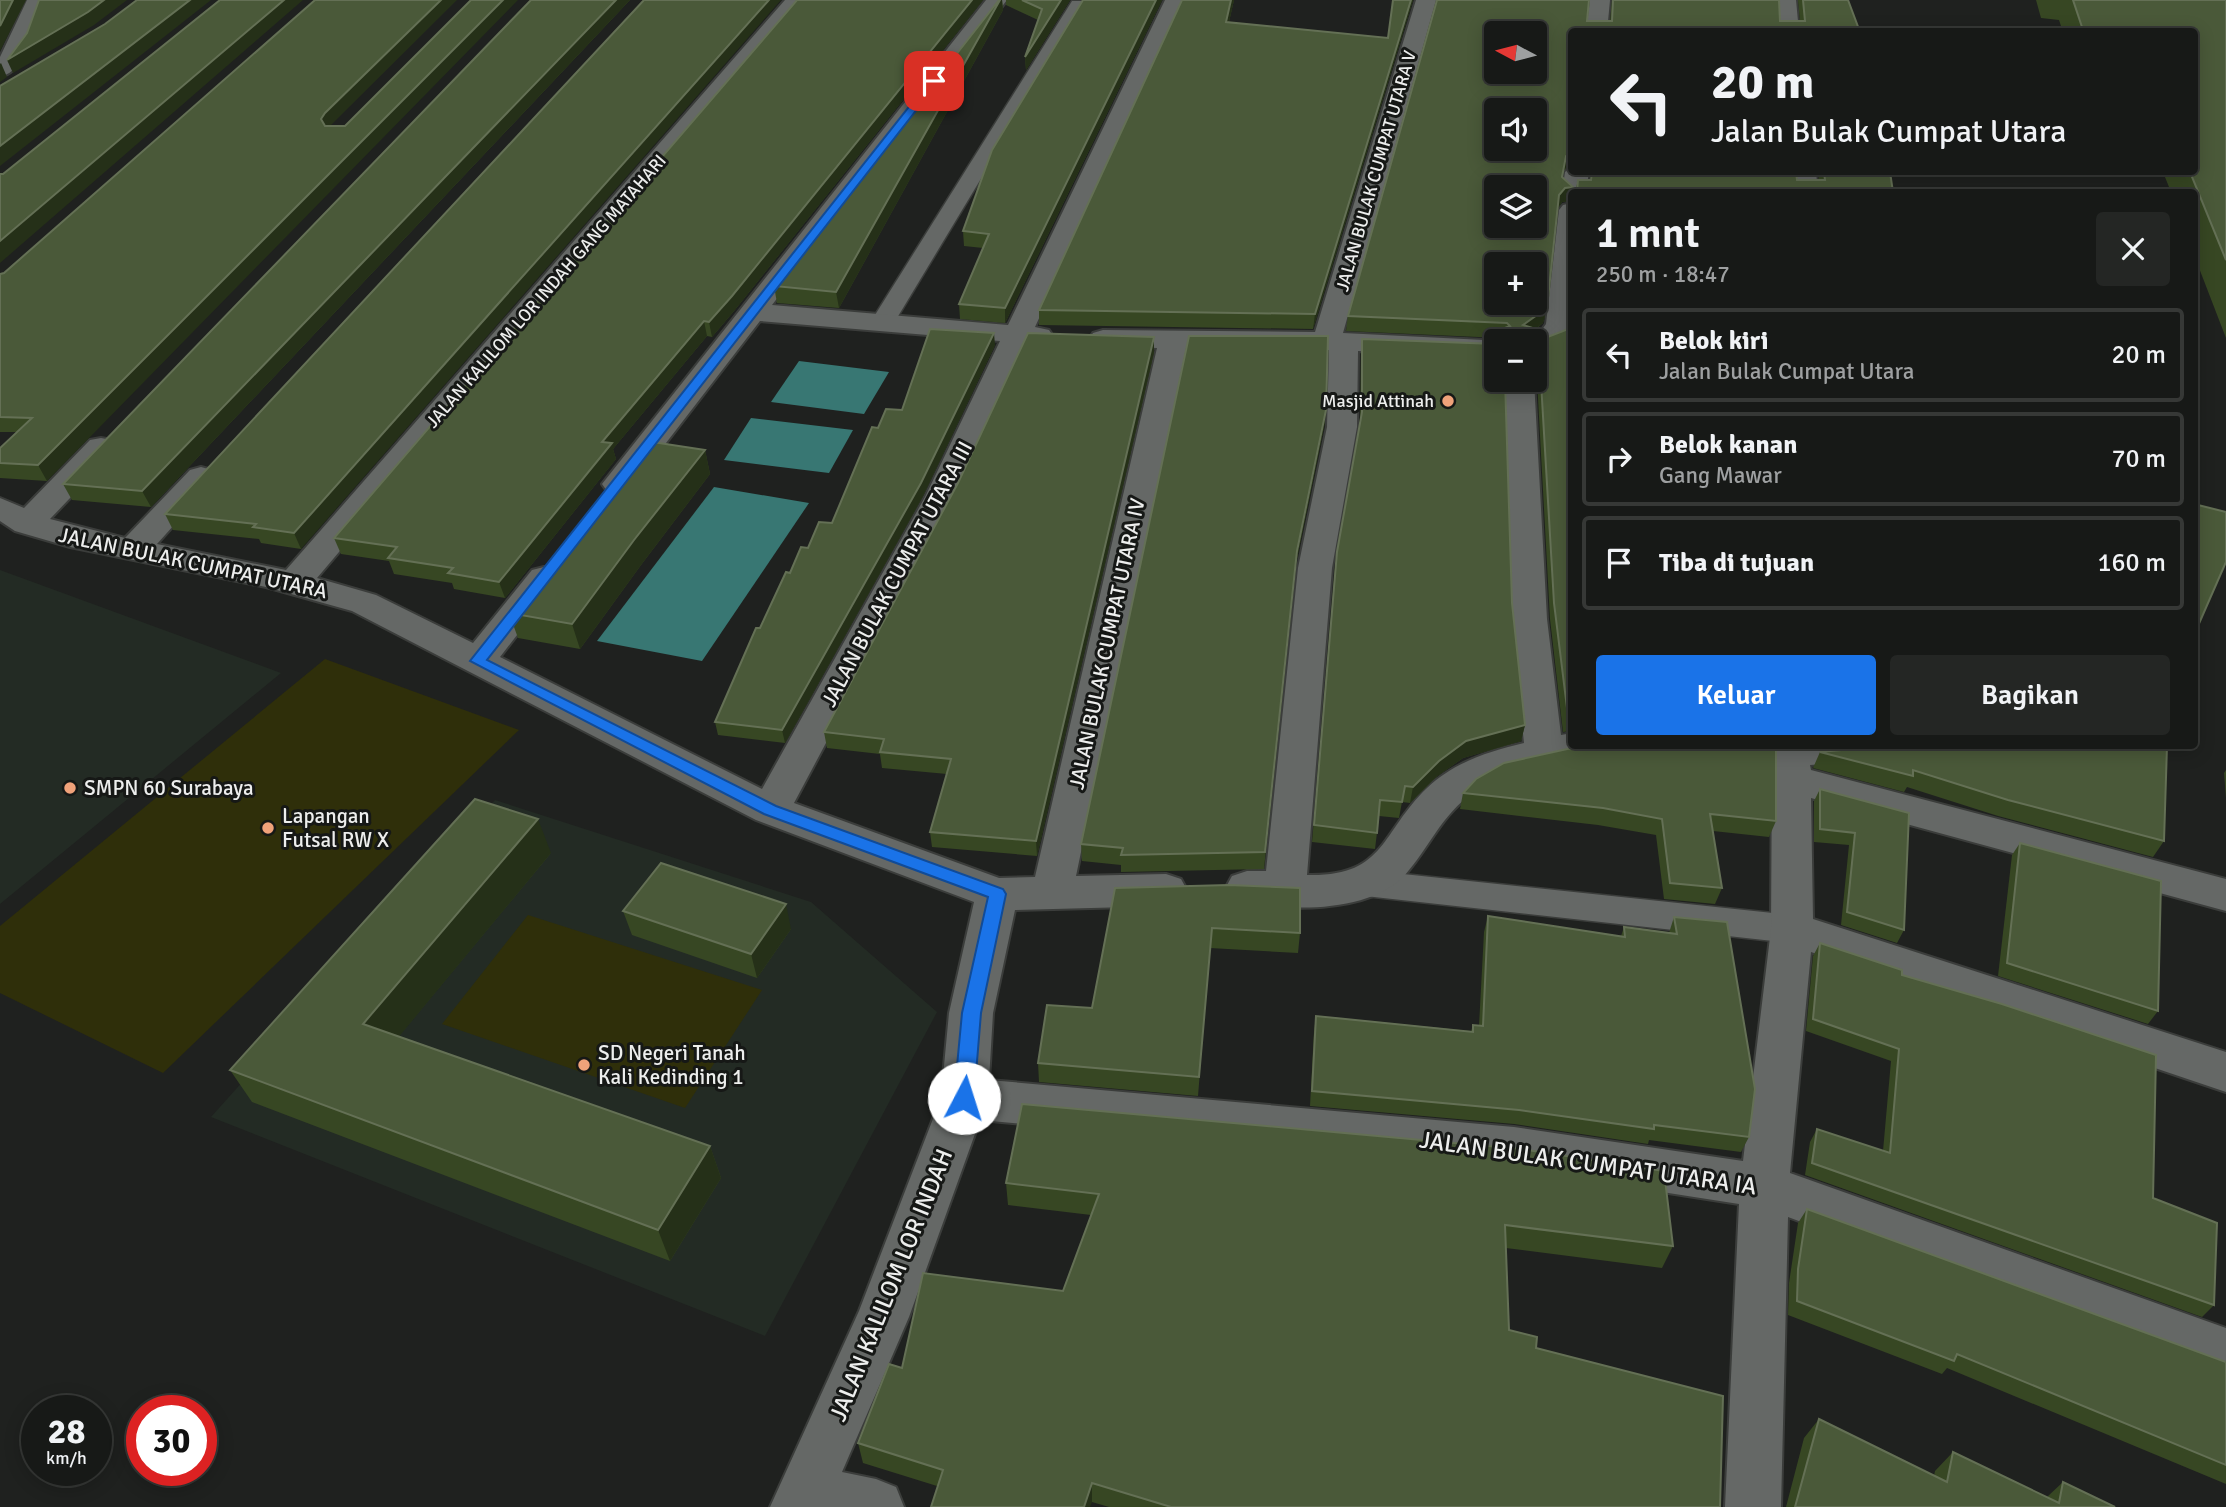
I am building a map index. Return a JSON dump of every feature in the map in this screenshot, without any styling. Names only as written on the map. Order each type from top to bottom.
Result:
[{"type":"street","points":[[0,70],[15,53],[37,0]]},
{"type":"street","name":"JALAN KALILOM LOR INDAH GANG MATAHARI","points":[[296,581],[796,0]]},
{"type":"street","points":[[598,508],[997,0]]},
{"type":"street","name":"JALAN BULAK CUMPAT UTARA III","points":[[770,810],[941,497],[1175,0]]},
{"type":"street","name":"JALAN BULAK CUMPAT UTARA V","points":[[1285,889],[1315,568],[1342,427],[1336,341],[1426,0]]},
{"type":"street","points":[[1596,28],[1600,0]]},
{"type":"street","points":[[1786,0],[1789,28]]},
{"type":"street","points":[[1547,339],[1552,337],[1560,324],[1568,261]]},
{"type":"street","points":[[754,312],[1019,336],[1173,341],[1336,341],[1484,347]]},
{"type":"street","name":"JALAN BULAK CUMPAT UTARA IV","points":[[1052,894],[1173,341]]},
{"type":"street","points":[[997,894],[1210,888],[1320,892],[1365,883],[1397,859],[1425,816],[1472,773],[1560,748],[1529,619],[1520,392]]},
{"type":"street","points":[[14,516],[115,433]]},
{"type":"street","points":[[133,550],[218,459]]},
{"type":"street","name":"JALAN BULAK CUMPAT UTARA","points":[[14,516],[81,542],[296,581],[364,603],[770,810],[997,894]]},
{"type":"street","points":[[478,661],[564,552]]},
{"type":"street","points":[[1765,754],[1845,749]]},
{"type":"street","points":[[1765,754],[2226,895]]},
{"type":"street","points":[[1753,1507],[1764,1186],[1792,929],[1765,754]]},
{"type":"street","name":"JALAN KALILOM LOR INDAH","points":[[801,1500],[883,1317],[964,1098],[971,1013],[997,894]]},
{"type":"street","points":[[1792,929],[2226,1072]]},
{"type":"street","name":"JALAN BULAK CUMPAT UTARA IA","points":[[964,1098],[1514,1148],[1764,1186],[2226,1354]]},
{"type":"street","points":[[801,1500],[876,1507]]},
{"type":"lane","points":[[882,323],[1080,1]]},
{"type":"lane","points":[[1365,883],[1792,929]]},
{"type":"shaded area","name":"SMPN 60 Surabaya","points":[[0,570],[281,673],[0,904]]},
{"type":"shaded area","name":"Lapangan Futsal RW X","points":[[325,659],[519,730],[163,1073],[0,993],[0,926]]},
{"type":"shaded area","name":"SD Negeri Tanah Kali Kedinding 1","points":[[495,800],[811,902],[937,1012],[765,1336],[211,1117]]},
{"type":"shaded area","points":[[528,915],[762,990],[685,1108],[442,1024]]},
{"type":"water","points":[[799,361],[889,372],[864,414],[771,402]]},
{"type":"water","points":[[751,418],[853,430],[829,473],[724,460]]},
{"type":"water","points":[[714,487],[809,503],[702,661],[597,641]]},
{"type":"building","points":[[0,0],[13,0],[0,26]]},
{"type":"building","points":[[39,0],[104,0],[7,60],[27,33]]},
{"type":"building","points":[[137,0],[190,0],[0,146],[0,86],[105,24]]},
{"type":"building","points":[[220,0],[284,0],[0,241],[0,174]]},
{"type":"building","points":[[315,0],[441,0],[321,119],[325,126],[345,126],[471,0],[503,0],[38,465],[0,463],[0,448],[32,418],[0,417],[0,274]]},
{"type":"building","points":[[531,0],[616,0],[142,491],[63,484]]},
{"type":"building","points":[[644,0],[769,0],[294,533],[253,527],[256,524],[165,514]]},
{"type":"building","points":[[797,0],[972,0],[732,296],[709,322],[704,321],[602,442],[612,443],[499,582],[448,573],[453,568],[388,558],[397,547],[334,538]]},
{"type":"building","points":[[999,0],[836,292],[774,286]]},
{"type":"building","points":[[1022,0],[1061,0],[1025,57],[1042,9]]},
{"type":"building","points":[[1083,0],[1156,0],[1005,308],[959,304],[989,234],[963,231],[992,150]]},
{"type":"building","points":[[1182,0],[1231,0],[1226,22],[1388,38],[1393,0],[1411,0],[1315,314],[1039,310]]},
{"type":"building","points":[[1437,0],[1589,0],[1587,21],[1612,21],[1613,0],[1779,0],[1780,21],[1805,21],[1803,0],[1848,0],[1858,28],[1568,28],[1568,155],[1562,177],[1573,187],[1565,188],[1559,195],[1547,308],[1547,252],[1484,252],[1484,315],[1537,315],[1523,325],[1536,329],[1502,329],[1510,326],[1507,323],[1348,316]]},
{"type":"building","points":[[2073,0],[2226,0],[2226,260],[2191,175],[2198,175],[2198,28],[2082,27]]},
{"type":"building","points":[[1592,175],[1796,175],[1797,180],[1825,180],[1824,175],[1890,175],[1893,189],[1577,189],[1578,180],[1591,180]]},
{"type":"building","points":[[1568,328],[1568,716],[1554,603],[1542,392],[1547,392],[1547,337]]},
{"type":"building","points":[[930,329],[994,333],[921,483],[782,730],[715,722],[756,628],[760,628],[786,572],[790,573],[801,547],[808,548],[819,522],[832,523],[872,427],[878,428],[886,409],[902,410]]},
{"type":"building","points":[[1028,333],[1154,337],[1036,841],[930,832],[951,759],[880,752],[884,739],[824,732],[958,483]]},
{"type":"building","points":[[1189,336],[1328,336],[1326,410],[1297,551],[1265,852],[1121,855],[1123,848],[1081,844]]},
{"type":"building","points":[[1362,339],[1484,344],[1484,392],[1505,392],[1512,603],[1525,725],[1466,741],[1439,761],[1413,787],[1405,786],[1402,802],[1380,800],[1377,833],[1314,825],[1337,552],[1362,412]]},
{"type":"building","points":[[646,441],[705,450],[572,624],[509,613]]},
{"type":"building","points":[[2198,505],[2226,512],[2226,562],[2198,626]]},
{"type":"building","points":[[1568,749],[1776,750],[1776,821],[1710,814],[1722,888],[1670,883],[1662,819],[1603,808],[1463,793],[1476,779],[1504,763]]},
{"type":"building","points":[[1852,749],[2167,749],[2164,841],[2008,800],[1913,770],[1913,776],[1820,752]]},
{"type":"building","points":[[1820,789],[1909,813],[1904,930],[1847,912],[1855,833],[1820,829]]},
{"type":"building","points":[[475,799],[538,819],[363,1024],[710,1146],[658,1230],[230,1070]]},
{"type":"building","points":[[2020,843],[2161,881],[2158,1011],[2007,963]]},
{"type":"building","points":[[661,863],[786,904],[751,954],[623,911]]},
{"type":"building","points":[[1229,885],[1300,888],[1300,933],[1212,928],[1199,1077],[1038,1063],[1047,1005],[1092,1008],[1115,888]]},
{"type":"building","points":[[1488,916],[1625,937],[1624,927],[1677,934],[1674,917],[1727,922],[1755,1089],[1749,1137],[1654,1125],[1654,1129],[1519,1110],[1312,1091],[1316,1016],[1473,1032],[1473,1025],[1483,1026]]},
{"type":"building","points":[[1820,943],[1902,970],[1902,975],[2002,1004],[2156,1055],[2153,1198],[2217,1223],[2214,1305],[1812,1163],[1817,1129],[1890,1153],[1899,1049],[1813,1019]]},
{"type":"building","points":[[1022,1104],[1521,1149],[1664,1171],[1673,1246],[1505,1225],[1509,1330],[1537,1337],[1536,1348],[1723,1396],[1720,1507],[1171,1507],[1092,1483],[1084,1507],[931,1507],[943,1470],[858,1443],[889,1364],[902,1368],[923,1273],[1063,1291],[1099,1194],[1006,1183]]},
{"type":"building","points":[[1807,1209],[2226,1362],[2226,1465],[1957,1354],[1954,1361],[1797,1301],[1798,1269]]},
{"type":"building","points":[[1819,1419],[1947,1482],[1953,1452],[2059,1503],[2063,1482],[2115,1507],[1795,1507]]},
{"type":"place","name":"Masjid Attinah","points":[[1448,401]]},
{"type":"place","name":"SMPN 60 Surabaya","points":[[70,788]]},
{"type":"place","name":"Lapangan Futsal RW X","points":[[268,828]]},
{"type":"place","name":"SD Negeri Tanah Kali Kedinding 1","points":[[584,1065]]},
{"type":"route","points":[[934,81],[478,661],[770,810],[997,894],[971,1013],[964,1098]]}]
